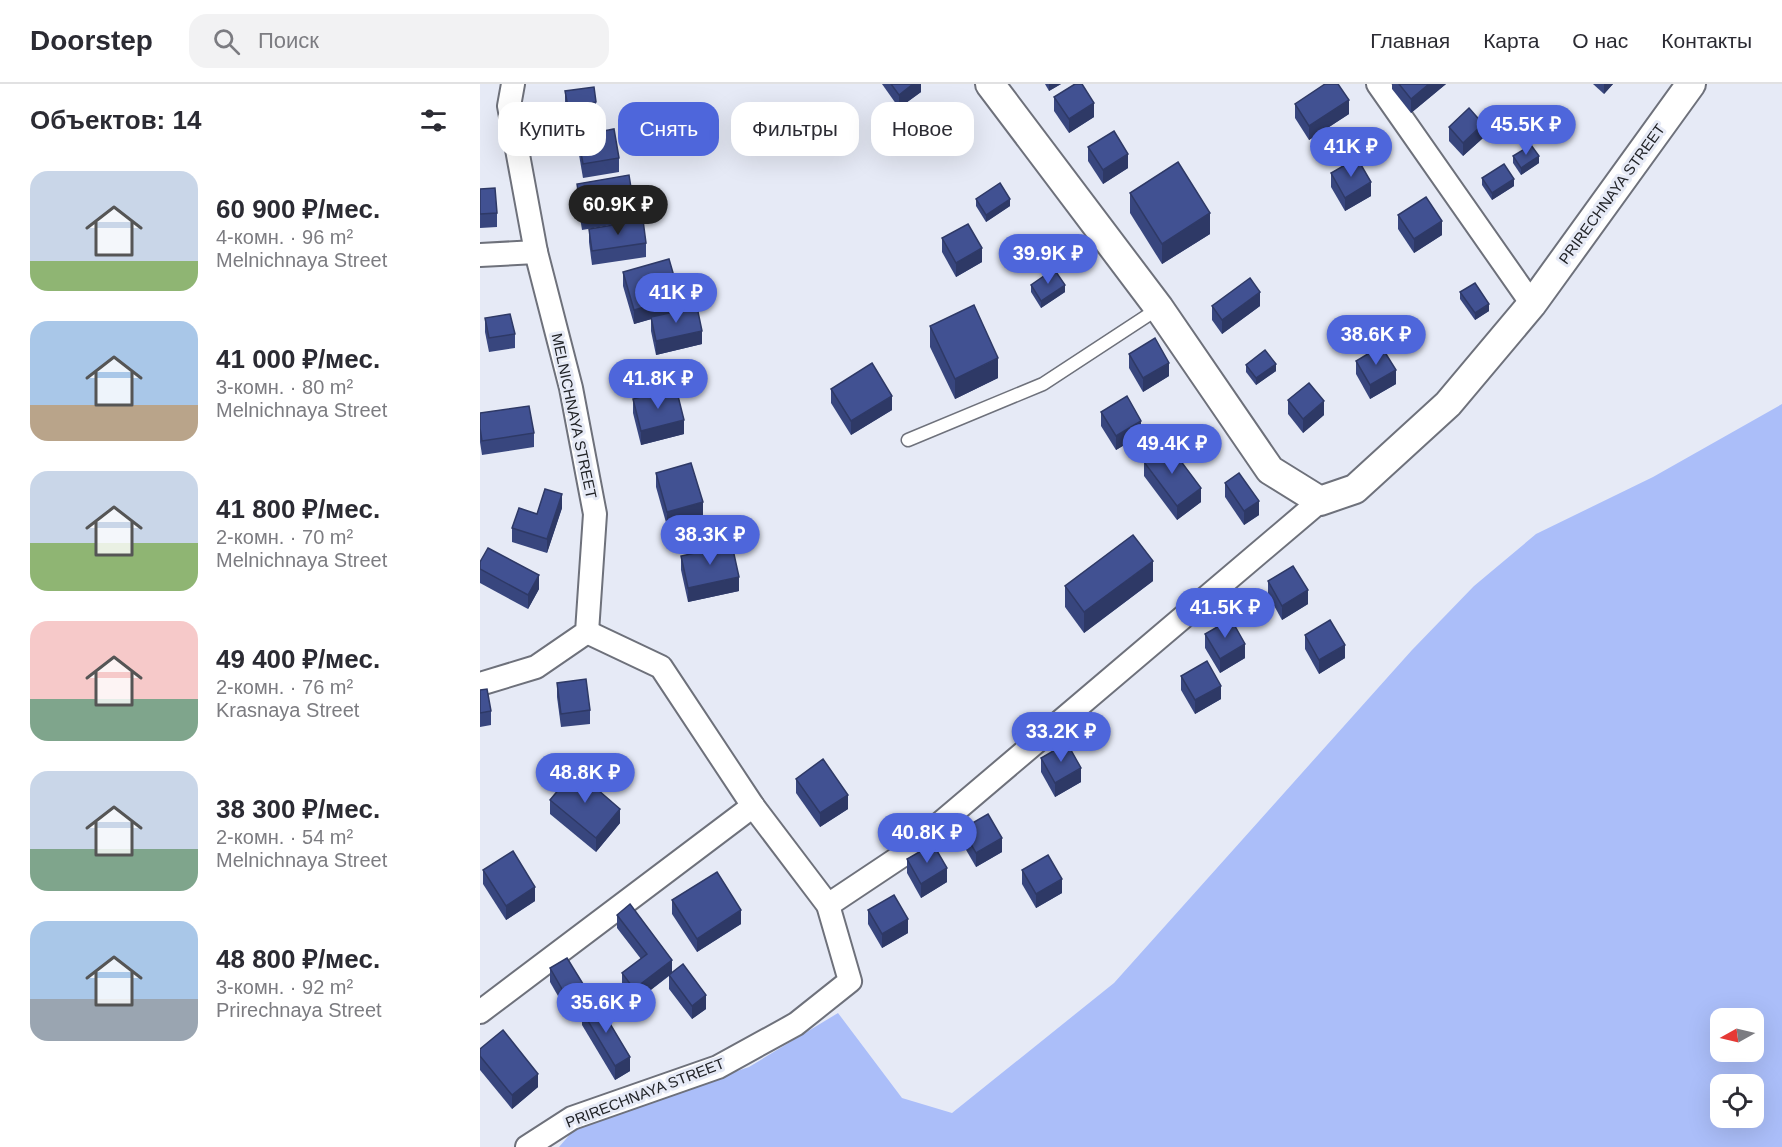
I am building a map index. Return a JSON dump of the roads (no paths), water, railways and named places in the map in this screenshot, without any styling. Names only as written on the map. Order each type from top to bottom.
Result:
[{"type":"street","name":"MELNICHNAYA STREET","points":[[513,84],[509,106],[536,252],[571,388],[595,514],[587,632]]},
{"type":"street","points":[[990,84],[1159,308],[1270,470],[1320,501]]},
{"type":"street","points":[[1378,84],[1532,304]]},
{"type":"street","name":"PRIRECHNAYA STREET","points":[[527,1147],[572,1118],[718,1067],[796,1024],[850,981],[828,905],[903,855],[1320,501],[1355,489],[1448,404],[1532,304],[1691,84]]},
{"type":"street","points":[[480,255],[536,252]]},
{"type":"street","points":[[480,684],[536,667],[587,632],[661,667],[753,806],[828,905]]},
{"type":"street","points":[[480,1012],[753,806]]},
{"type":"lane","points":[[908,440],[1043,384],[1159,308]]}]
